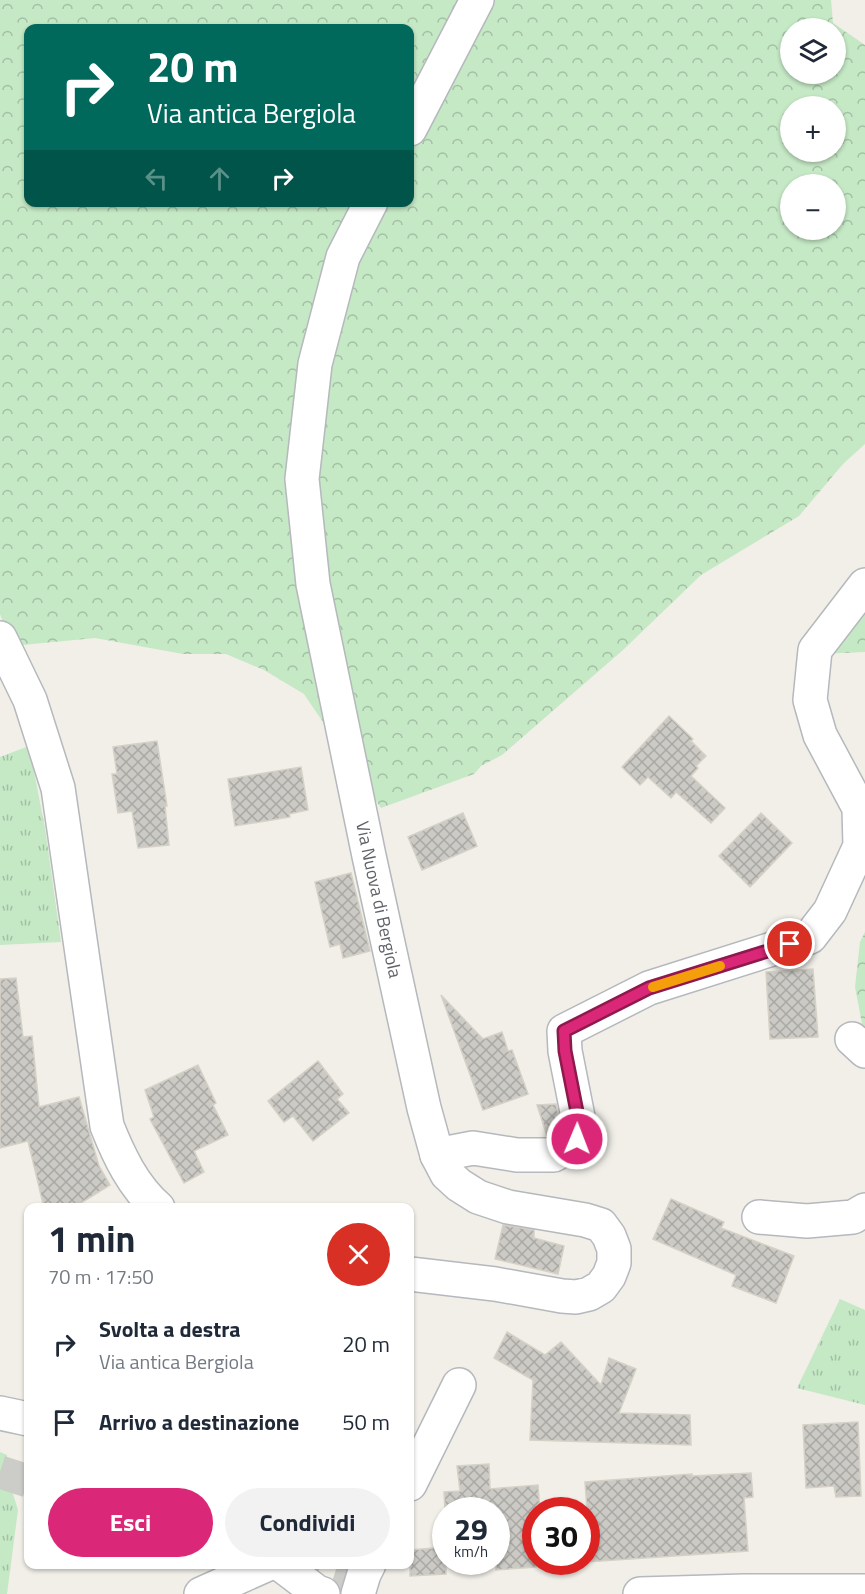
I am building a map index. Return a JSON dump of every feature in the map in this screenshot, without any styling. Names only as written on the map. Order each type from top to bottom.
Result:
[{"type":"street","points":[[414,121],[477,0]]},
{"type":"street","name":"Via Nuova di Bergiola","points":[[368,207],[343,257],[315,364],[302,479],[313,584],[423,1108],[437,1155],[447,1174],[459,1185],[478,1197],[508,1207],[585,1220],[601,1225],[614,1249],[614,1263],[601,1287],[589,1294],[576,1297],[414,1274]]},
{"type":"street","points":[[437,1155],[473,1148],[517,1155],[554,1155],[577,1139],[579,1122],[565,1051],[564,1031],[649,988],[810,937],[830,911],[860,846],[860,808],[820,735],[810,700],[815,650],[865,585]]},
{"type":"street","points":[[0,638],[30,700],[58,788],[107,1126],[120,1159],[135,1182],[154,1203]]},
{"type":"street","points":[[759,1217],[807,1221],[853,1217],[865,1210]]},
{"type":"street","points":[[414,1476],[459,1385]]},
{"type":"street","points":[[0,1413],[24,1418]]},
{"type":"street","points":[[201,1594],[257,1569]]},
{"type":"street","points":[[358,1594],[366,1569]]},
{"type":"street","points":[[640,1594],[865,1591]]},
{"type":"green space","points":[[0,0],[831,0],[833,18],[780,18],[780,84],[846,84],[846,32],[865,45],[865,444],[843,464],[799,516],[701,575],[623,650],[502,755],[481,766],[474,774],[381,808],[304,694],[264,670],[226,654],[183,654],[95,638],[12,646],[0,614]]},
{"type":"green space","points":[[865,574],[865,652],[818,654]]},
{"type":"green space","points":[[29,746],[45,828],[61,942],[0,945],[0,757]]},
{"type":"green space","points":[[865,932],[865,1032],[855,987],[860,942]]},
{"type":"green space","points":[[840,1299],[865,1310],[865,1405],[797,1388]]},
{"type":"green space","points":[[0,1452],[7,1455],[6,1471],[18,1510],[7,1594],[0,1594]]},
{"type":"building","points":[[669,716],[693,739],[691,741],[706,756],[696,766],[698,768],[691,776],[725,808],[711,823],[676,792],[671,798],[648,777],[640,785],[622,767]]},
{"type":"building","points":[[157,741],[167,806],[165,806],[169,845],[138,848],[132,811],[118,813],[112,774],[117,774],[113,747]]},
{"type":"building","points":[[301,767],[308,810],[289,814],[290,817],[235,826],[228,779]]},
{"type":"building","points":[[463,813],[477,846],[422,870],[408,837]]},
{"type":"building","points":[[761,813],[792,843],[750,887],[719,856]]},
{"type":"building","points":[[351,873],[370,951],[343,958],[340,944],[330,947],[315,882]]},
{"type":"building","points":[[813,969],[818,1037],[770,1039],[766,972]]},
{"type":"building","points":[[16,978],[23,1037],[32,1036],[39,1107],[79,1097],[99,1166],[110,1185],[81,1203],[43,1203],[28,1141],[0,1148],[0,979]]},
{"type":"building","points":[[441,995],[483,1039],[502,1032],[508,1051],[512,1050],[528,1094],[483,1110]]},
{"type":"building","points":[[318,1061],[343,1094],[337,1099],[349,1113],[313,1141],[293,1116],[284,1122],[268,1101]]},
{"type":"building","points":[[198,1065],[216,1103],[213,1105],[228,1135],[194,1151],[204,1172],[184,1183],[150,1119],[154,1117],[145,1090]]},
{"type":"building","points":[[556,1104],[559,1128],[547,1136],[537,1105]]},
{"type":"building","points":[[671,1199],[724,1222],[721,1228],[794,1256],[776,1303],[732,1286],[736,1275],[653,1239]]},
{"type":"building","points":[[503,1225],[534,1230],[534,1238],[564,1246],[558,1274],[495,1259]]},
{"type":"building","points":[[507,1332],[545,1355],[561,1342],[601,1385],[609,1358],[636,1369],[619,1413],[690,1415],[691,1445],[530,1440],[533,1380],[494,1358]]},
{"type":"building","points":[[858,1422],[861,1496],[836,1497],[834,1486],[806,1488],[803,1425]]},
{"type":"building","points":[[489,1464],[490,1489],[538,1485],[539,1497],[522,1497],[522,1568],[510,1569],[510,1497],[444,1497],[444,1492],[460,1491],[457,1466]]},
{"type":"building","points":[[751,1473],[753,1497],[744,1498],[748,1551],[600,1561],[600,1497],[586,1497],[585,1482],[692,1474],[692,1476]]},
{"type":"building","points":[[432,1548],[432,1575],[410,1576],[410,1569],[414,1569],[414,1550]]},
{"type":"tunnel","points":[[0,1472],[24,1480]]},
{"type":"tunnel","points":[[298,1569],[376,1594]]},
{"type":"slow traffic","points":[[653,987],[720,966]]},
{"type":"route","points":[[577,1139],[579,1122],[565,1051],[564,1031],[649,988],[790,944]]}]
